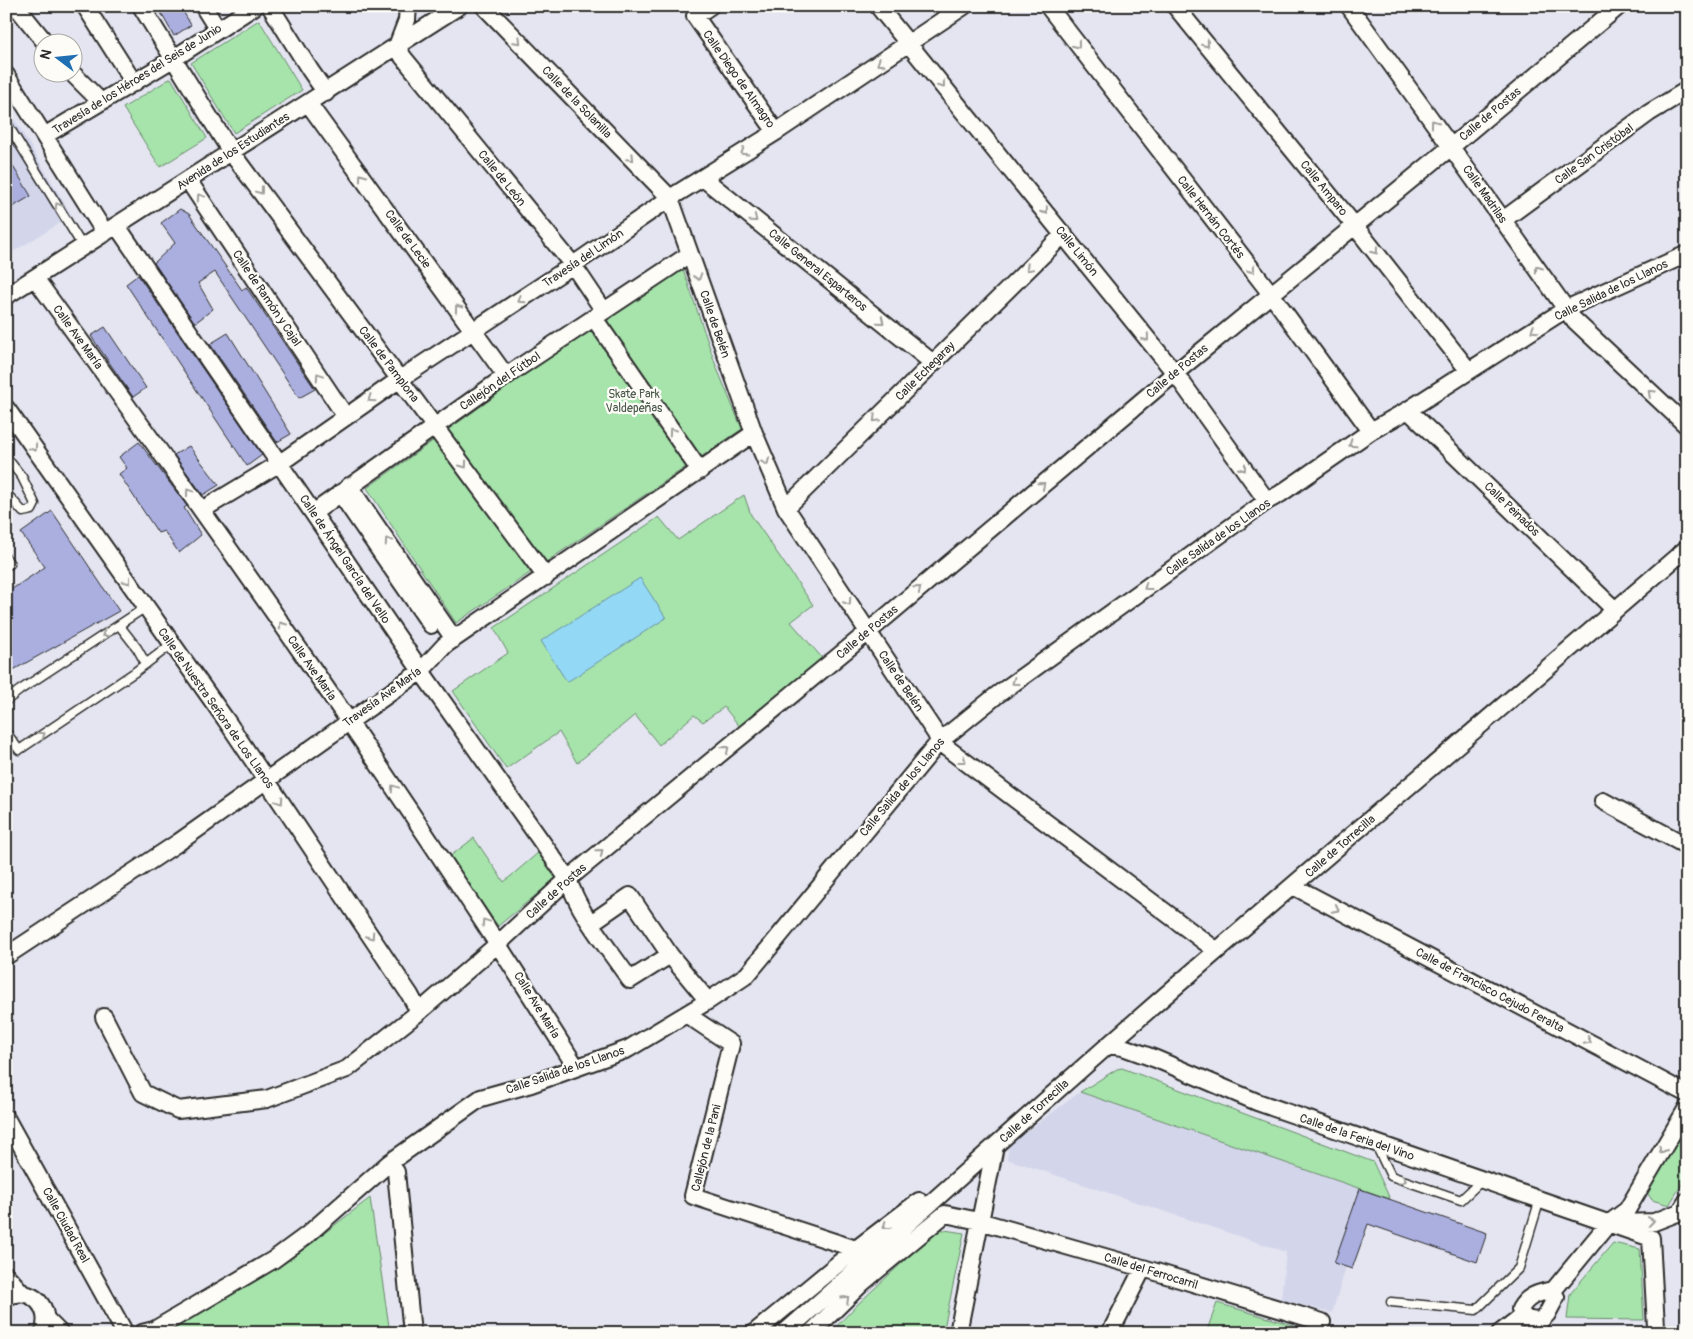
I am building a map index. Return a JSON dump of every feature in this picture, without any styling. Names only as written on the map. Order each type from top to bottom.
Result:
[{"type":"street","points":[[16,6],[37,32]]},
{"type":"street","points":[[85,6],[134,83]]},
{"type":"street","name":"Calle de Pamplona","points":[[141,6],[231,152],[546,577]]},
{"type":"street","points":[[203,6],[218,30]]},
{"type":"street","name":"Travesía de los Héroes del Seis de Junio","points":[[44,136],[173,59],[255,6]]},
{"type":"street","points":[[270,6],[326,93]]},
{"type":"street","points":[[397,46],[407,20],[408,6]]},
{"type":"street","name":"Avenida de los Estudiantes","points":[[6,296],[326,93],[459,6]]},
{"type":"street","name":"Calle de la Solanilla","points":[[484,6],[670,198]]},
{"type":"street","name":"Calle Diego de Almagro","points":[[710,6],[695,16],[776,132]]},
{"type":"street","name":"Calle Limón","points":[[878,6],[1175,373],[1267,501]]},
{"type":"street","name":"Travesía del Limón","points":[[202,510],[280,463],[400,379],[573,265],[670,198],[776,132],[964,6]]},
{"type":"street","name":"Calle Hernán Cortés","points":[[1048,6],[1271,294],[1371,431]]},
{"type":"street","name":"Calle Amparo","points":[[1175,6],[1354,225],[1469,371]]},
{"type":"street","name":"Calle Madrilas","points":[[1349,6],[1573,318],[1687,426]]},
{"type":"street","name":"Calle de Postas","points":[[104,1017],[143,1093],[178,1110],[267,1099],[347,1069],[419,1012],[499,943],[570,886],[1175,373],[1619,6]]},
{"type":"street","name":"Calle de León","points":[[397,46],[413,70],[573,265],[599,315],[596,321],[700,471]]},
{"type":"street","name":"Calle de Ángel García del Vello","points":[[6,75],[44,136],[280,463],[570,886],[591,923],[630,980],[670,955]]},
{"type":"street","points":[[81,82],[101,102]]},
{"type":"street","name":"Calle San Cristóbal","points":[[1503,220],[1649,113],[1687,90]]},
{"type":"street","name":"Calle de Lecie","points":[[308,103],[475,330],[506,376]]},
{"type":"street","name":"Calle General Esparteros","points":[[703,178],[933,363]]},
{"type":"street","name":"Calle de Ramón y Cajal","points":[[188,180],[346,417]]},
{"type":"street","name":"Calle de Belén","points":[[670,198],[754,433],[786,508],[936,734],[939,742],[1216,951]]},
{"type":"street","name":"Calle Echegaray","points":[[786,508],[1064,234]]},
{"type":"street","name":"Callejón del Fútbol","points":[[314,513],[506,376],[690,254]]},
{"type":"street","name":"Calle Salida de los Llanos","points":[[142,1333],[154,1330],[273,1260],[307,1235],[389,1163],[481,1098],[531,1084],[628,1049],[747,975],[939,742],[997,695],[1267,501],[1371,431],[1408,410],[1566,309],[1687,254]]},
{"type":"street","name":"Calle Ave María","points":[[35,278],[202,510],[348,722],[499,943],[576,1067]]},
{"type":"street","name":"Calle de Nuestra Señora de Los Llanos","points":[[6,408],[266,780],[410,995],[419,1012]]},
{"type":"street","name":"Calle Peinados","points":[[1408,410],[1615,610]]},
{"type":"street","name":"Travesía Ave María","points":[[6,956],[179,842],[421,670],[450,642],[754,433]]},
{"type":"street","points":[[344,490],[450,642]]},
{"type":"street","name":"Calle de Torrecilla","points":[[784,1333],[871,1258],[1021,1121],[1216,951],[1687,548]]},
{"type":"street","points":[[1603,801],[1687,846]]},
{"type":"street","name":"Calle de Francisco Cejudo Peralta","points":[[1293,886],[1687,1094]]},
{"type":"street","points":[[591,923],[630,896],[670,955],[708,1001]]},
{"type":"street","name":"Callejón de la Pani","points":[[686,1014],[731,1044],[693,1196],[856,1249]]},
{"type":"street","name":"Calle de la Feria del Vino","points":[[1108,1045],[1122,1047],[1257,1102],[1375,1144],[1651,1238],[1657,1330]]},
{"type":"street","points":[[1552,1292],[1608,1224],[1627,1210],[1687,1108]]},
{"type":"street","name":"Calle Ciudad Real","points":[[6,1118],[126,1333]]},
{"type":"street","points":[[754,1333],[856,1249],[1021,1121]]},
{"type":"street","name":"Calle de Torrecilla","points":[[958,1333],[995,1146]]},
{"type":"street","points":[[389,1163],[396,1172],[412,1333]]},
{"type":"street","points":[[1608,1224],[1654,1222],[1680,1212],[1687,1201]]},
{"type":"street","name":"Calle del Ferrocarril","points":[[811,1333],[862,1283],[945,1214],[979,1221],[1322,1322]]},
{"type":"street","points":[[1110,1333],[1143,1268]]},
{"type":"street","points":[[6,1274],[14,1295],[36,1299],[41,1304],[44,1326],[60,1333]]},
{"type":"street","points":[[1548,1291],[1552,1292],[1556,1297],[1547,1314],[1540,1320],[1528,1320],[1522,1316],[1520,1309],[1526,1299],[1548,1291]]},
{"type":"street","points":[[1500,1333],[1522,1316]]},
{"type":"lane","points":[[6,122],[83,247]]},
{"type":"lane","points":[[6,457],[22,477],[35,504],[32,510],[23,512],[6,493]]},
{"type":"lane","points":[[6,558],[10,564],[6,566]]},
{"type":"lane","points":[[6,702],[20,690],[146,607]]},
{"type":"lane","points":[[119,625],[137,648],[146,664]]},
{"type":"lane","points":[[6,732],[19,750],[146,664],[172,644]]},
{"type":"lane","points":[[1375,1144],[1391,1176],[1461,1200],[1482,1180]]},
{"type":"lane","points":[[1391,1302],[1476,1310],[1519,1268],[1540,1200]]},
{"type":"shaded area","points":[[6,105],[72,216],[6,256]]},
{"type":"shaded area","points":[[1080,1092],[1360,1189],[1334,1263],[1346,1267],[1332,1313],[1281,1299],[1286,1252],[1007,1159],[1009,1145]]},
{"type":"green space","points":[[259,20],[302,90],[234,133],[191,63]]},
{"type":"green space","points":[[171,78],[207,138],[160,167],[123,108]]},
{"type":"green space","name":"Skate Park Valdepeñas","points":[[682,266],[716,366],[742,429],[456,623],[367,488],[647,287]]},
{"type":"green space","points":[[744,495],[751,515],[813,605],[791,622],[823,659],[740,727],[724,707],[703,722],[694,715],[659,745],[635,715],[577,763],[559,732],[506,769],[453,691],[508,653],[494,628],[659,517],[678,540]]},
{"type":"green space","points":[[474,838],[504,882],[539,852],[558,877],[498,926],[449,857]]},
{"type":"green space","points":[[1122,1068],[1373,1162],[1390,1199],[1080,1092],[1117,1069]]},
{"type":"green space","points":[[1687,1125],[1687,1176],[1669,1205],[1652,1200],[1646,1191]]},
{"type":"green space","points":[[370,1198],[390,1333],[158,1333],[288,1261]]},
{"type":"green space","points":[[938,1229],[964,1233],[943,1333],[830,1333],[858,1304]]},
{"type":"green space","points":[[1613,1243],[1640,1249],[1644,1320],[1567,1319],[1570,1294]]},
{"type":"green space","points":[[1217,1303],[1317,1332],[1317,1333],[1206,1333]]},
{"type":"water","points":[[640,578],[666,618],[567,682],[541,641]]},
{"type":"building","points":[[157,6],[180,6],[191,25],[174,36]]},
{"type":"building","points":[[6,155],[31,196],[6,211]]},
{"type":"building","points":[[180,209],[189,214],[242,290],[246,287],[315,389],[299,398],[215,272],[198,283],[213,309],[195,323],[154,263],[175,243],[161,223]]},
{"type":"building","points":[[138,275],[262,455],[247,466],[126,284]]},
{"type":"building","points":[[105,327],[146,388],[133,397],[91,336]]},
{"type":"building","points":[[228,333],[291,434],[277,442],[210,344]]},
{"type":"building","points":[[139,442],[187,506],[184,508],[201,535],[179,553],[164,531],[158,533],[119,474],[127,468],[119,457]]},
{"type":"building","points":[[189,446],[219,485],[203,495],[174,455]]},
{"type":"building","points":[[52,511],[119,611],[6,674],[6,593],[45,567],[21,533]]},
{"type":"building","points":[[1360,1189],[1487,1233],[1477,1262],[1368,1224],[1352,1269],[1334,1263]]}]
